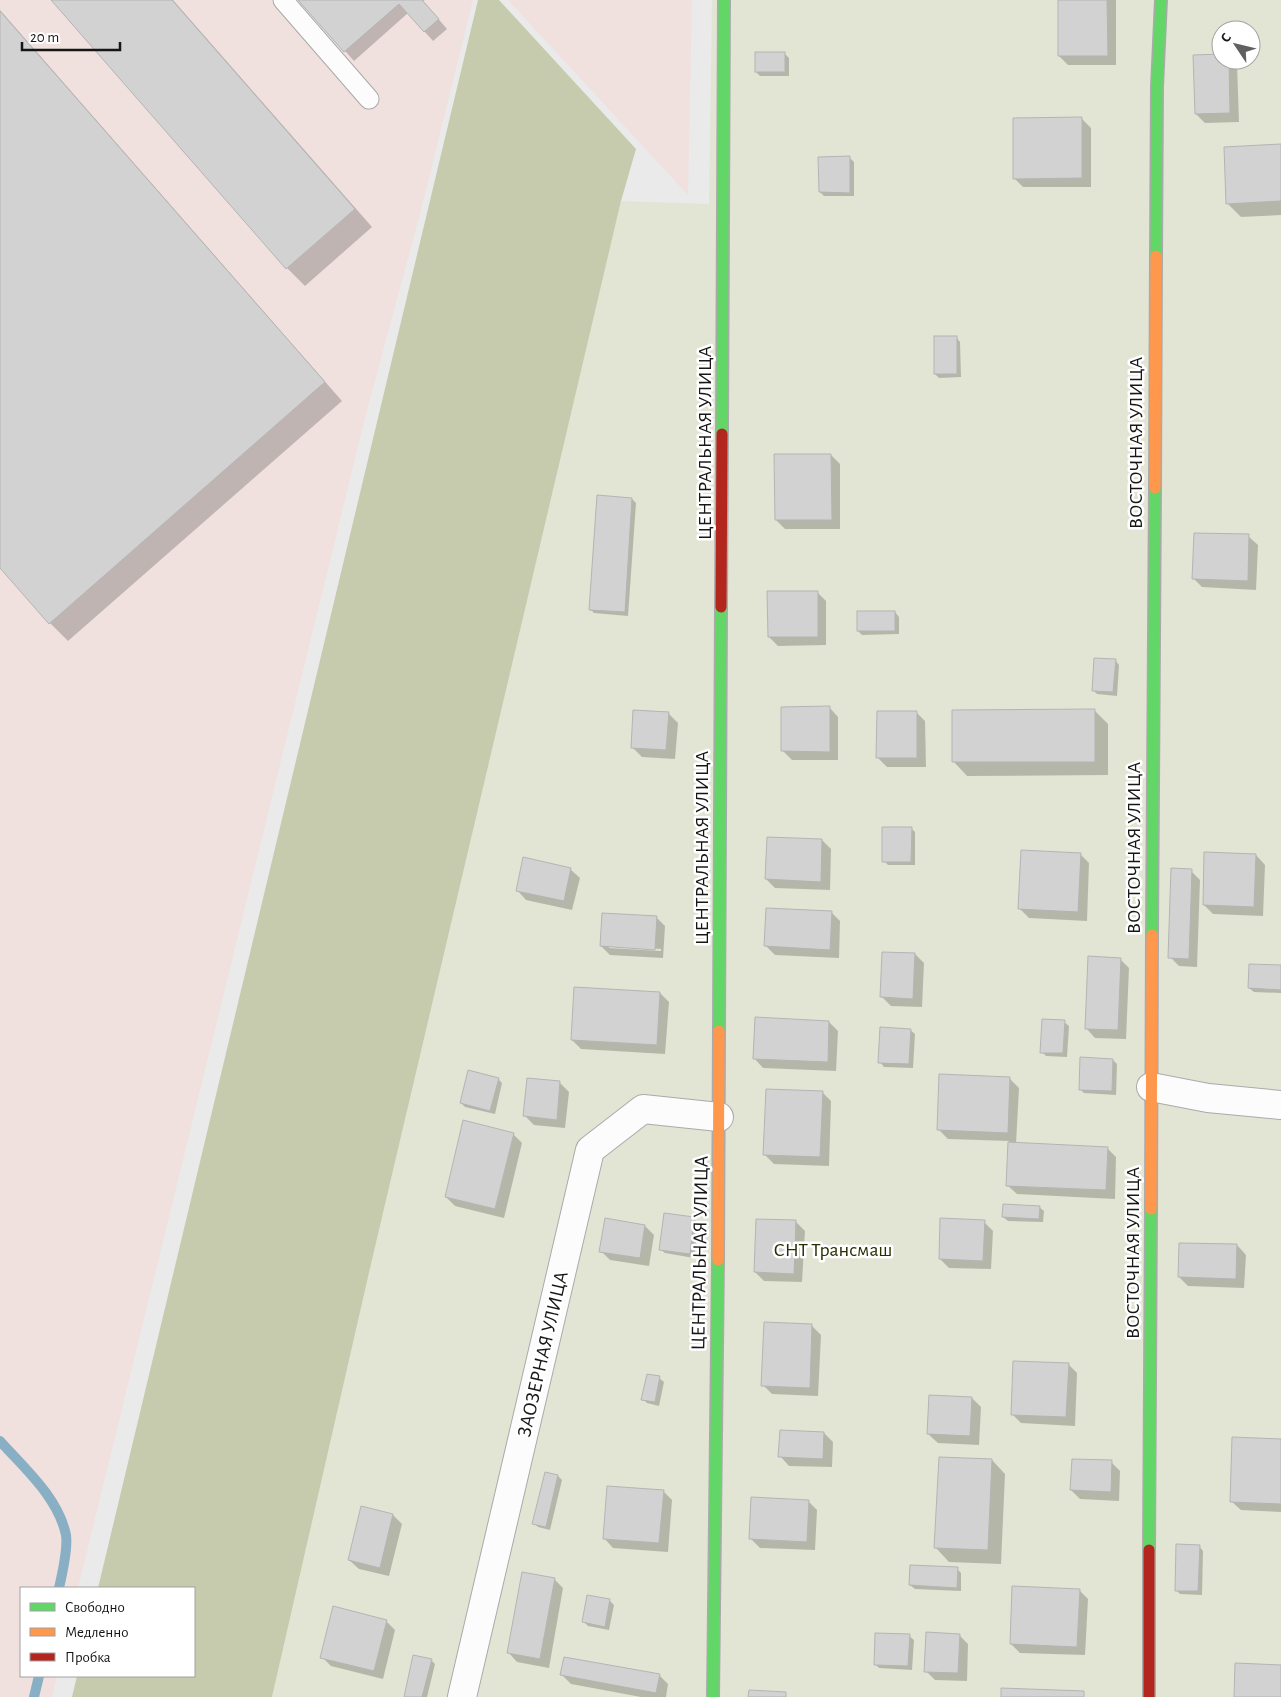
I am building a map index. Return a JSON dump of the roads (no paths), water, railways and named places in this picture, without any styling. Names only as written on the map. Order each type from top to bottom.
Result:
[{"type":"street","name":"ЦЕНТРАЛЬНАЯ УЛИЦА","points":[[713,1697],[719,1117],[724,0]]},
{"type":"street","name":"ВОСТОЧНАЯ УЛИЦА","points":[[1149,1697],[1156,87],[1161,0]]},
{"type":"street","points":[[1151,1087],[1208,1098],[1281,1105]]},
{"type":"street","name":"ЗАОЗЕРНАЯ УЛИЦА","points":[[462,1697],[590,1150],[643,1109],[719,1117]]},
{"type":"lane","points":[[283,0],[369,99]]},
{"type":"waterway","points":[[0,1441],[39,1484],[56,1508],[62,1521],[66,1535],[66,1547],[59,1587]]},
{"type":"waterway","points":[[34,1697],[39,1677]]},
{"type":"park label","name":"СНТ Трансмаш","points":[[833,1249]]}]
